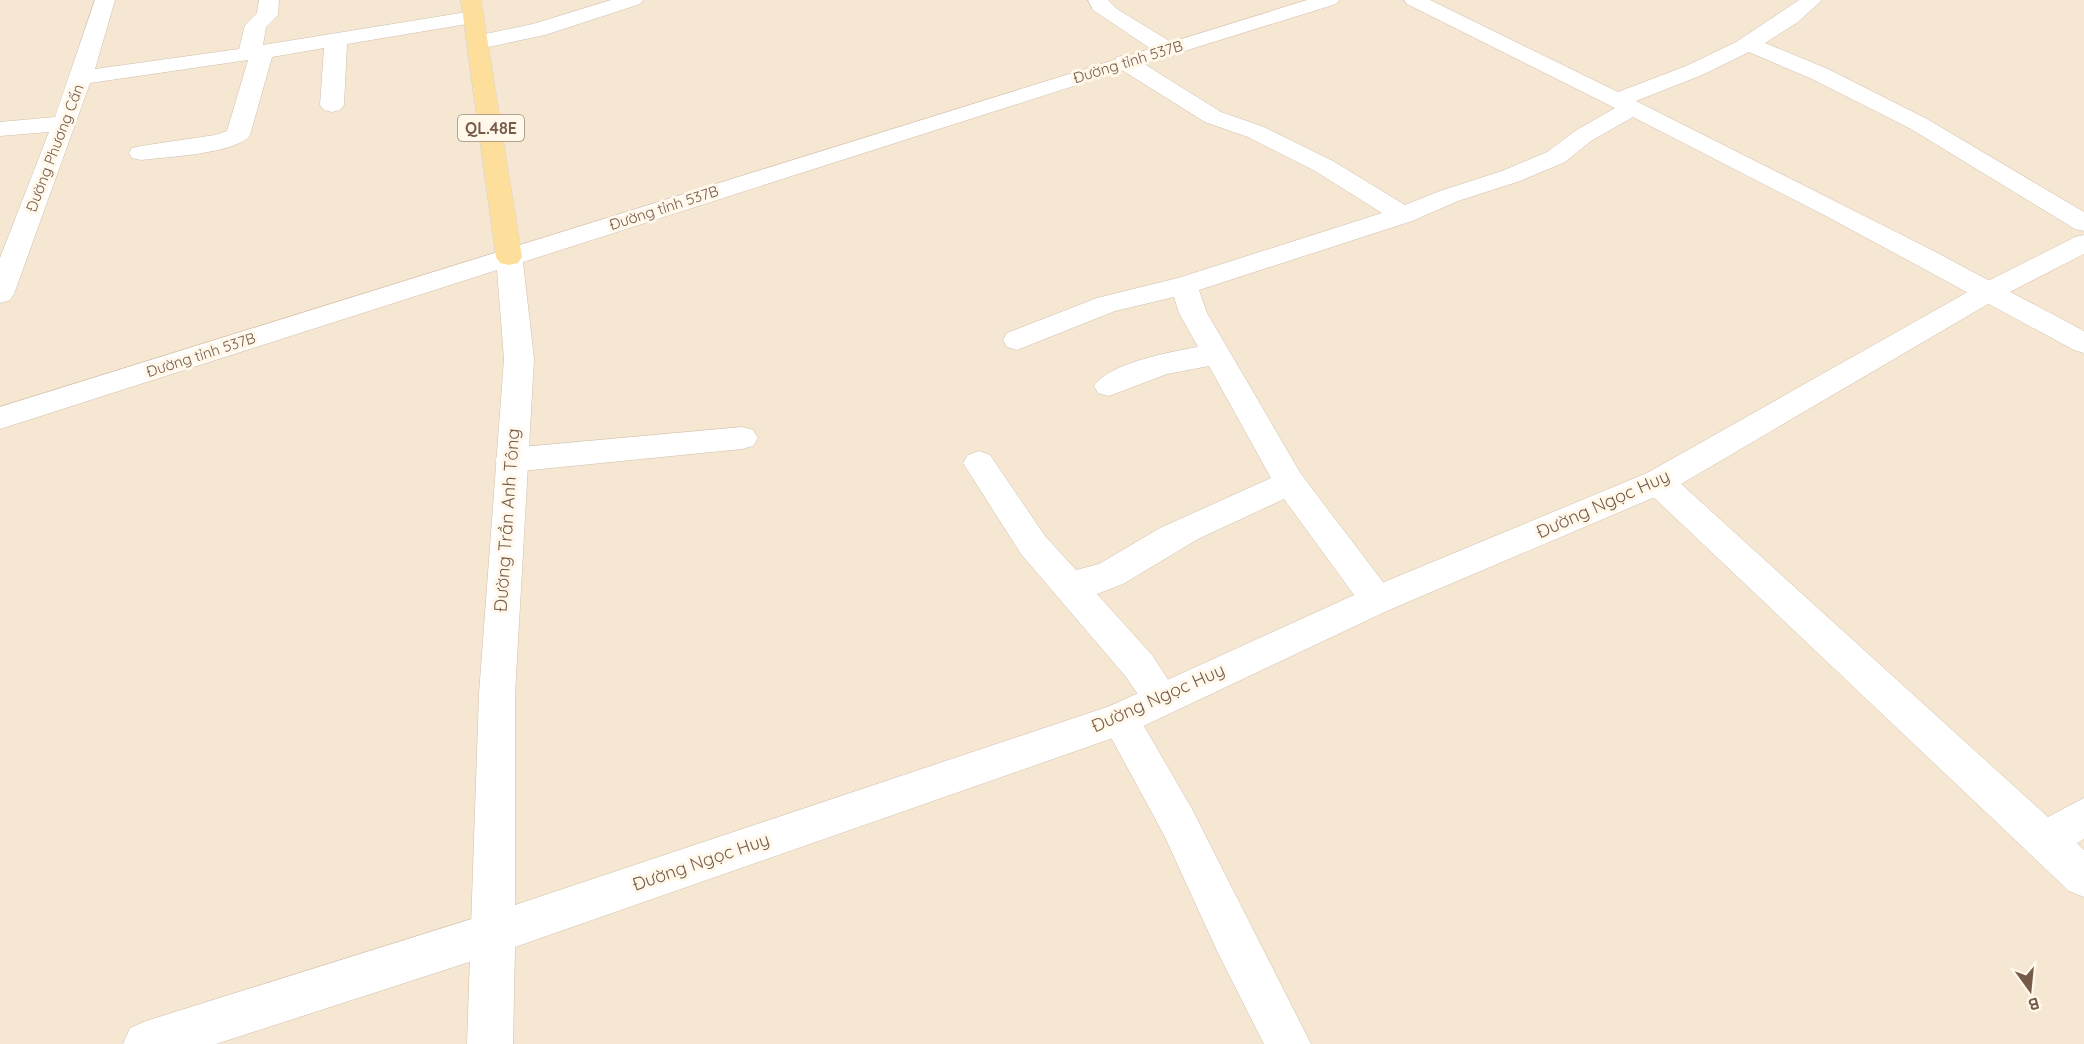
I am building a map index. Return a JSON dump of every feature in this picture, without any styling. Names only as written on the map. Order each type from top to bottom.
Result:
[{"type":"main road","name":"Đường Trần Anh Tông","points":[[472,9],[479,42],[510,257]]},
{"type":"street","name":"Đường Phương Cấn","points":[[0,294],[65,123],[105,0]]},
{"type":"street","points":[[141,153],[219,142],[238,135],[255,52],[256,25],[267,15],[269,0]]},
{"type":"street","points":[[479,42],[537,30],[633,0]]},
{"type":"street","points":[[1098,0],[1100,6],[1168,50]]},
{"type":"street","name":"Đường tỉnh 537B","points":[[0,418],[1125,62],[1329,0]]},
{"type":"street","points":[[1414,0],[1625,104],[1990,291],[2084,343]]},
{"type":"street","points":[[1017,340],[1107,304],[1184,286],[1403,215],[1449,196],[1511,176],[1556,157],[1625,104],[1750,45],[1787,21],[1812,0]]},
{"type":"street","points":[[81,78],[336,39],[472,9]]},
{"type":"street","points":[[332,105],[336,39]]},
{"type":"street","points":[[1750,45],[1820,74],[1919,124],[2084,223]]},
{"type":"street","points":[[1125,62],[1213,117],[1256,132],[1324,166],[1403,215]]},
{"type":"street","points":[[0,129],[65,123]]},
{"type":"street","name":"Đường Ngọc Huy","points":[[146,1044],[494,933],[1120,719],[1161,698],[1377,600],[1658,482],[1990,291],[2084,243]]},
{"type":"street","name":"Đường Trần Anh Tông","points":[[490,1044],[494,933],[496,694],[519,360],[510,257]]},
{"type":"street","points":[[1184,286],[1192,313],[1290,483],[1377,600]]},
{"type":"street","points":[[1109,386],[1151,367],[1183,359],[1217,355]]},
{"type":"street","points":[[511,460],[742,438]]},
{"type":"street","points":[[979,463],[1033,545],[1139,666],[1161,698]]},
{"type":"street","points":[[1658,482],[2084,877]]},
{"type":"street","points":[[1069,585],[1117,573],[1170,538],[1290,483]]},
{"type":"street","points":[[1120,719],[1178,822],[1288,1044]]},
{"type":"street","points":[[2045,840],[2084,817]]},
{"type":"shaded area","points":[[0,0],[2084,0],[2084,1044],[0,1044]]}]
